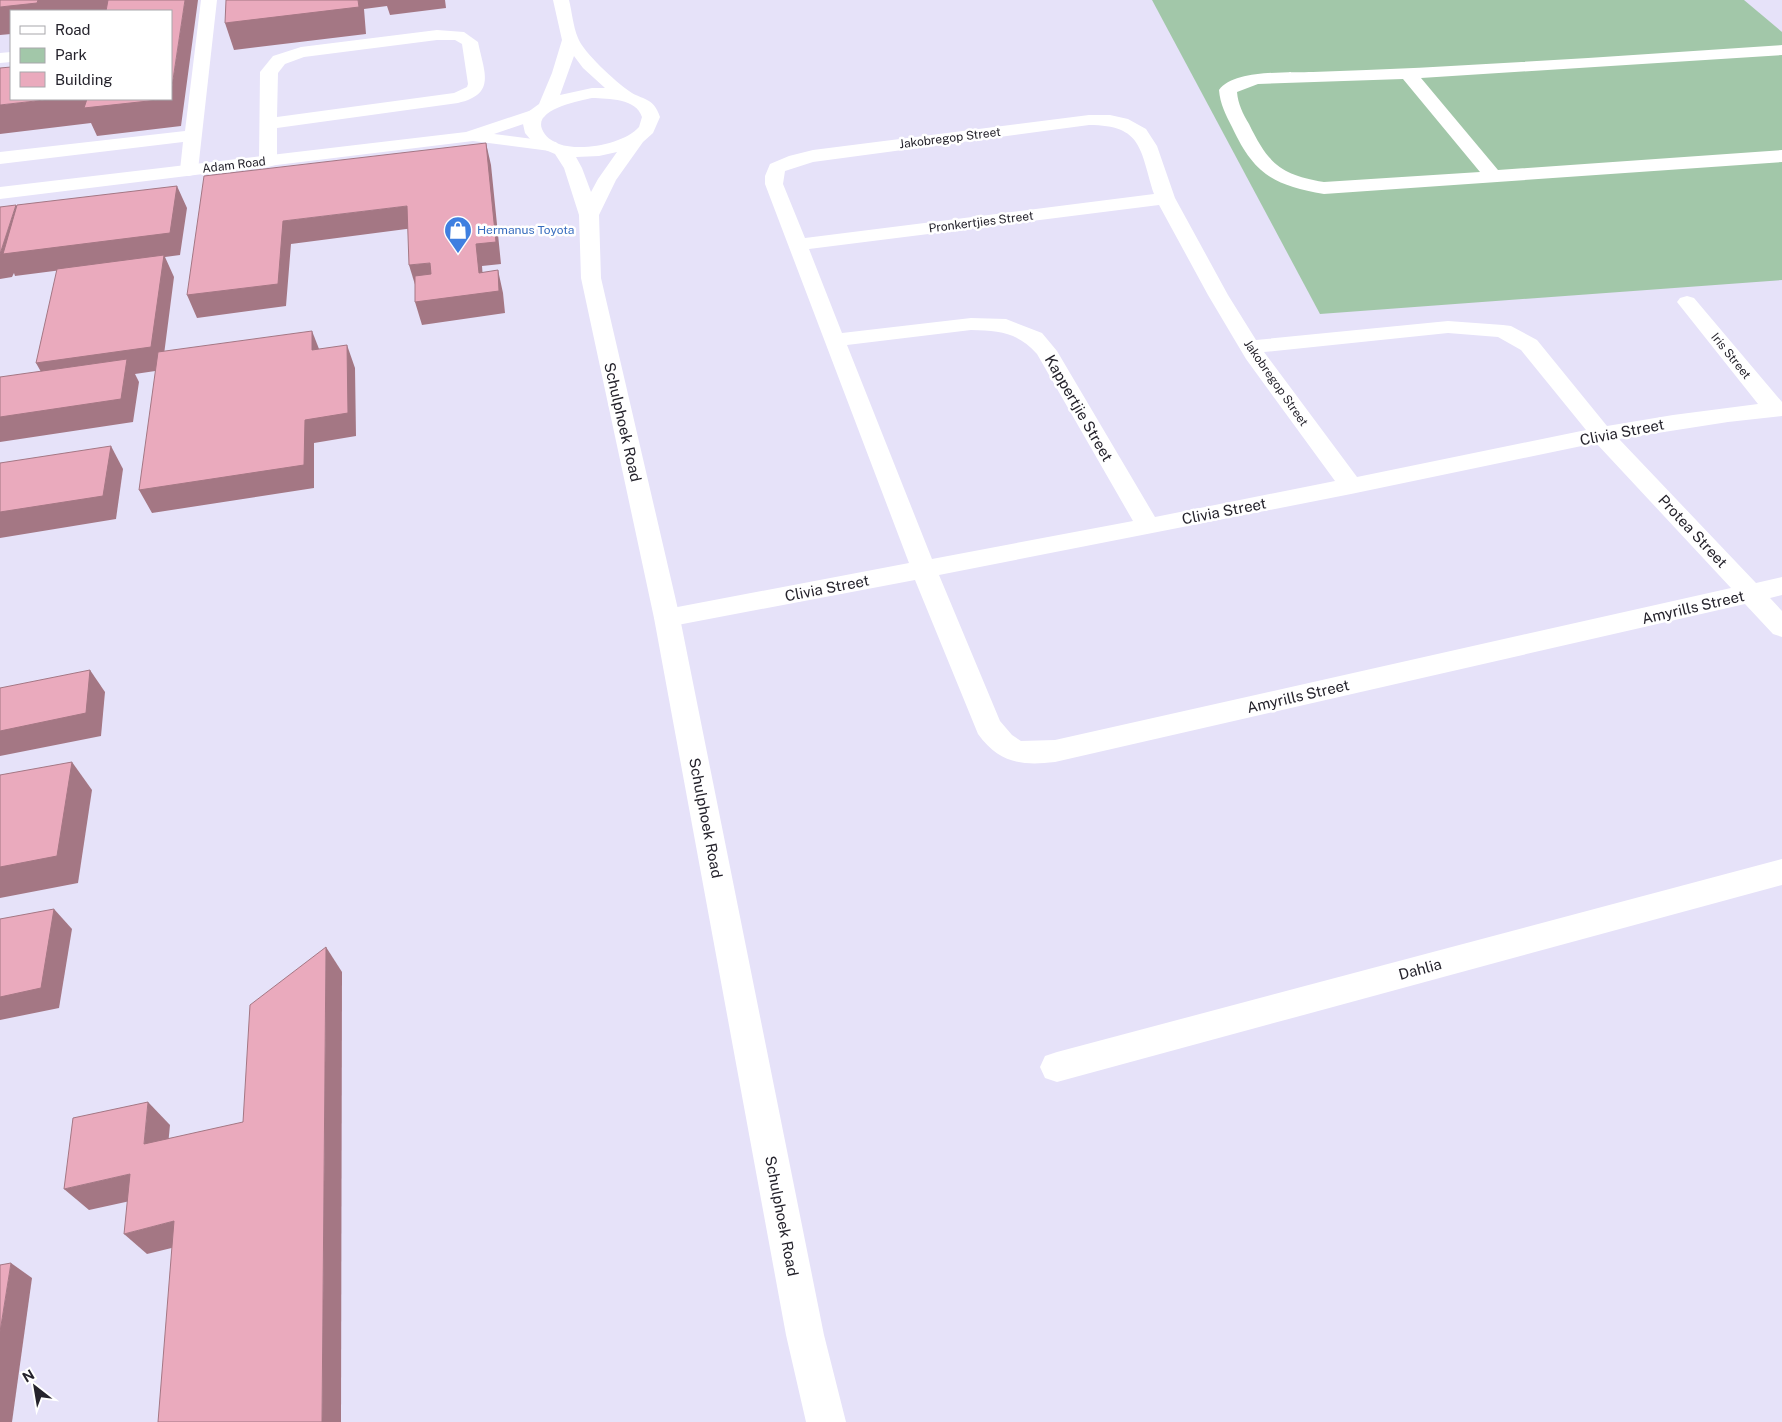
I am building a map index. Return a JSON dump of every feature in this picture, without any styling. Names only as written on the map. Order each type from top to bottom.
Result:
[{"type":"street","points":[[189,170],[209,0]]},
{"type":"street","points":[[561,0],[570,40],[589,64],[624,96]]},
{"type":"street","points":[[268,124],[458,98],[474,90],[477,84],[470,42],[458,35],[437,35],[301,52],[289,55],[273,64],[268,72],[268,124],[268,161]]},
{"type":"street","points":[[556,148],[538,140],[532,131],[532,122],[543,110],[562,73],[570,40]]},
{"type":"street","points":[[1782,50],[1408,74],[1258,79],[1235,85],[1228,90],[1228,100],[1253,152],[1265,166],[1288,179],[1306,186],[1344,188],[1782,156]]},
{"type":"street","points":[[1408,74],[1494,177]]},
{"type":"street","name":"Adam Road","points":[[0,193],[469,136],[543,110],[560,100],[592,94],[624,96]]},
{"type":"street","name":"Schulphoek Road","points":[[589,215],[607,179],[651,122],[651,114],[641,103],[624,96]]},
{"type":"street","name":"Jakobregop Street","points":[[924,570],[774,184],[777,168],[786,163],[813,156],[1080,122],[1110,120],[1122,123],[1140,133],[1148,146],[1165,198],[1218,295],[1250,347],[1351,486]]},
{"type":"street","points":[[0,158],[193,135]]},
{"type":"street","name":"Adam Road","points":[[469,136],[581,152],[602,151],[621,146],[637,138]]},
{"type":"street","name":"Schulphoek Road","points":[[556,148],[572,168],[589,215],[592,278],[667,618],[805,1335],[826,1422]]},
{"type":"street","name":"Pronkertjies Street","points":[[798,245],[1165,198]]},
{"type":"street","name":"Iris Street","points":[[1687,302],[1778,409]]},
{"type":"street","name":"Kappertjie Street","points":[[835,340],[970,324],[1006,324],[1034,338],[1046,350],[1148,526]]},
{"type":"street","name":"Protea Street","points":[[1250,347],[1448,327],[1503,331],[1529,345],[1603,436],[1782,627]]},
{"type":"street","name":"Clivia Street","points":[[667,618],[924,570],[1603,436],[1724,414],[1778,409]]},
{"type":"street","name":"Amyrills Street","points":[[924,570],[988,726],[997,739],[1009,749],[1030,755],[1056,751],[1782,586]]},
{"type":"street","name":"Dahlia","points":[[1057,1067],[1782,872]]},
{"type":"green space","points":[[1152,0],[1744,0],[1782,32],[1782,280],[1320,314]]},
{"type":"building","points":[[0,0],[38,0],[37,3],[0,7]]},
{"type":"building","points":[[108,0],[185,0],[172,86],[172,10],[106,10]]},
{"type":"building","points":[[226,0],[358,0],[359,7],[225,23]]},
{"type":"building","points":[[10,67],[10,100],[44,100],[0,105],[0,68]]},
{"type":"building","points":[[87,100],[158,100],[84,108]]},
{"type":"building","name":"Hermanus Toyota","points":[[486,143],[496,242],[476,244],[479,273],[498,270],[499,291],[415,302],[415,276],[431,274],[430,263],[409,265],[407,206],[283,221],[278,284],[187,295],[204,176]]},
{"type":"building","points":[[177,186],[170,233],[3,254],[17,205]]},
{"type":"building","points":[[16,205],[0,254],[0,207]]},
{"type":"building","points":[[164,255],[151,347],[36,363],[57,269]]},
{"type":"building","points":[[312,331],[312,350],[347,345],[348,413],[305,420],[304,465],[139,490],[158,352]]},
{"type":"building","points":[[127,359],[121,399],[0,417],[0,377]]},
{"type":"building","points":[[111,446],[103,496],[0,512],[0,463]]},
{"type":"building","points":[[90,670],[86,713],[0,731],[0,688]]},
{"type":"building","points":[[72,762],[57,856],[0,867],[0,775]]},
{"type":"building","points":[[54,909],[41,988],[0,997],[0,919]]},
{"type":"building","points":[[326,947],[322,1422],[158,1422],[174,1221],[124,1234],[130,1174],[64,1189],[73,1118],[148,1102],[144,1144],[243,1122],[250,1005]]},
{"type":"building","points":[[11,1263],[0,1332],[0,1265]]},
{"type":"place","name":"Hermanus Toyota","points":[[458,254]]}]
